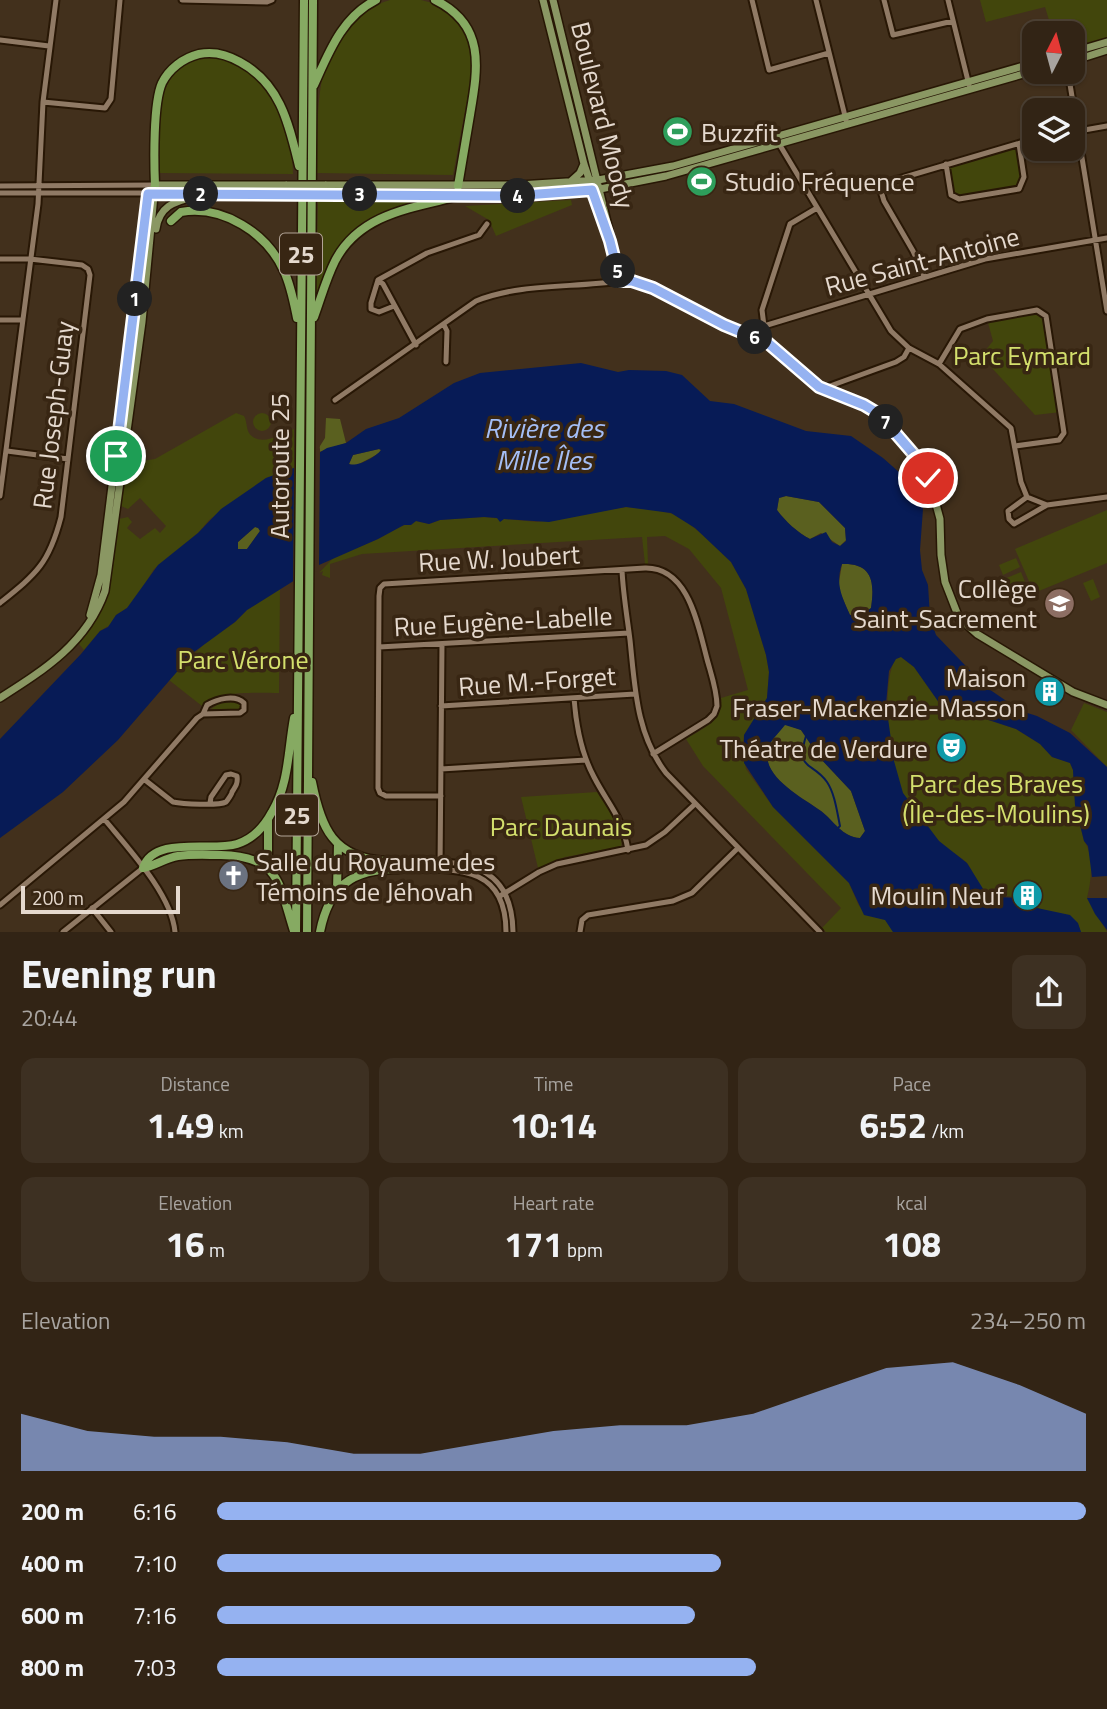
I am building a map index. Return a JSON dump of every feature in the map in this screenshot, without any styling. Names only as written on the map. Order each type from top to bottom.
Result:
[{"type":"highway","name":"Autoroute 25","points":[[295,932],[304,0]]},
{"type":"highway","name":"Autoroute 25","points":[[307,932],[313,0]]},
{"type":"highway","points":[[313,88],[329,50],[341,30],[359,11],[376,0]]},
{"type":"highway","points":[[435,0],[453,11],[467,27],[477,57],[477,78],[458,186]]},
{"type":"highway","points":[[153,191],[157,102],[161,86],[166,76],[178,64],[191,56],[206,53],[221,54],[239,61],[270,86],[286,117],[302,176]]},
{"type":"highway","points":[[311,323],[337,258],[346,243],[360,230],[394,212],[459,196]]},
{"type":"highway","points":[[171,220],[181,212],[205,212],[230,219],[255,234],[270,248],[285,273],[300,332]]},
{"type":"highway","points":[[142,868],[146,859],[170,848],[239,843],[255,834],[268,819],[284,785],[298,698]]},
{"type":"highway","points":[[309,766],[320,817],[327,831],[338,844],[362,858],[386,861]]},
{"type":"highway","points":[[268,819],[268,869]]},
{"type":"highway","points":[[337,890],[338,844]]},
{"type":"highway","points":[[142,868],[173,857],[203,855],[246,857],[260,862],[281,889],[295,932]]},
{"type":"highway","points":[[320,932],[328,903],[337,890],[349,880],[364,873],[398,869]]},
{"type":"main road","name":"Boulevard Moody","points":[[543,0],[583,164],[594,181]]},
{"type":"main road","name":"Boulevard Moody","points":[[553,0],[596,190],[608,217],[610,241],[620,281]]},
{"type":"main road","points":[[1085,48],[1107,42]]},
{"type":"main road","points":[[1085,57],[1107,50]]},
{"type":"main road","points":[[153,191],[209,194],[325,185],[458,186],[594,181],[664,168],[775,136],[846,120],[1022,67]]},
{"type":"main road","points":[[969,85],[1022,74]]},
{"type":"main road","points":[[153,191],[287,189],[324,194],[459,196],[544,195],[596,190],[666,176],[779,145],[846,120]]},
{"type":"main road","points":[[570,183],[580,173],[583,164]]},
{"type":"main road","points":[[147,274],[153,191]]},
{"type":"main road","points":[[0,698],[54,662],[71,646],[97,611],[106,585],[153,191]]},
{"type":"main road","points":[[113,511],[157,221],[162,211],[177,201],[209,194]]},
{"type":"main road","points":[[620,281],[632,281],[653,288],[720,323],[772,345],[809,379],[826,390],[879,414],[923,466],[940,517],[941,559],[945,582],[953,608],[961,621],[982,637],[1067,688],[1107,705]]},
{"type":"street","points":[[0,496],[39,190],[43,102],[56,0]]},
{"type":"street","points":[[43,102],[105,108],[111,99],[120,0]]},
{"type":"street","points":[[182,0],[269,1]]},
{"type":"street","points":[[752,0],[769,70],[829,53]]},
{"type":"street","points":[[816,0],[846,120]]},
{"type":"street","points":[[884,0],[892,35],[953,21]]},
{"type":"street","points":[[948,0],[969,85]]},
{"type":"street","points":[[0,40],[50,46]]},
{"type":"street","points":[[1085,130],[1107,126]]},
{"type":"street","points":[[775,136],[891,331],[909,348],[939,364],[1011,428],[1021,482],[1027,497],[1046,505]]},
{"type":"street","points":[[924,276],[881,191],[883,186],[888,182],[1022,143]]},
{"type":"street","points":[[946,164],[951,195],[959,199],[1019,189],[1024,177],[1018,144]]},
{"type":"street","points":[[1081,161],[1107,311]]},
{"type":"street","points":[[0,186],[39,190],[153,191]]},
{"type":"street","points":[[0,193],[39,190],[153,191]]},
{"type":"street","points":[[764,326],[762,310],[790,224],[817,208]]},
{"type":"street","points":[[394,306],[379,312],[371,309],[378,280],[427,253],[479,235],[487,224]]},
{"type":"street","name":"Rue Saint-Antoine","points":[[752,336],[764,326],[985,259],[1107,238]]},
{"type":"street","name":"Rue Joseph-Guay","points":[[0,259],[30,259],[82,265],[88,269],[90,275],[61,517],[51,551],[34,575],[0,603]]},
{"type":"street","points":[[378,280],[416,345]]},
{"type":"street","points":[[335,400],[473,303],[495,295],[549,286],[620,281]]},
{"type":"street","points":[[939,364],[960,329],[987,319],[1037,310],[1046,316],[1064,433],[1059,440],[1015,446]]},
{"type":"street","points":[[0,320],[22,320]]},
{"type":"street","points":[[444,325],[447,331],[446,362]]},
{"type":"street","points":[[826,390],[830,386],[896,362],[904,357],[909,348]]},
{"type":"street","points":[[7,451],[68,459]]},
{"type":"street","points":[[1027,497],[1008,511],[1009,519],[1014,524],[1046,505],[1107,497]]},
{"type":"street","name":"Rue W. Joubert","points":[[379,647],[381,587],[386,584],[661,569],[668,573],[690,600],[717,699],[717,708],[711,717],[653,754]]},
{"type":"street","points":[[622,570],[635,694],[643,730],[653,754],[666,773],[695,804],[820,932]]},
{"type":"street","name":"Rue Eugène-Labelle","points":[[379,647],[629,633]]},
{"type":"street","points":[[440,869],[442,644]]},
{"type":"street","points":[[379,647],[378,790],[386,796],[441,796]]},
{"type":"street","name":"Rue M.-Forget","points":[[441,706],[635,694]]},
{"type":"street","points":[[0,905],[105,820],[145,780],[197,718],[203,714],[240,713],[244,709],[244,703],[238,698],[218,699],[207,705],[203,714]]},
{"type":"street","points":[[574,698],[577,728],[586,760],[622,824],[628,850]]},
{"type":"street","points":[[441,769],[586,760]]},
{"type":"street","points":[[145,780],[173,802],[210,803],[226,801],[238,783],[237,776],[226,775],[211,797],[210,803]]},
{"type":"street","points":[[502,894],[557,864],[628,850],[655,840],[695,804]]},
{"type":"street","points":[[105,820],[169,906],[175,932]]},
{"type":"street","points":[[580,932],[582,920],[591,914],[685,897],[738,848]]},
{"type":"street","points":[[386,861],[463,863],[479,869],[495,880],[512,913],[513,932]]},
{"type":"street","points":[[63,932],[142,868]]},
{"type":"street","points":[[398,869],[462,870],[474,873],[502,894],[506,932]]},
{"type":"street","points":[[92,908],[111,932]]},
{"type":"green space","points":[[390,0],[421,0],[436,4],[450,14],[469,37],[473,68],[453,175],[317,173],[319,96],[324,71],[336,45],[354,22],[377,5]]},
{"type":"green space","points":[[980,0],[1107,0],[1107,42],[1085,48],[1085,21],[1049,21],[1045,7],[986,22]]},
{"type":"green space","points":[[203,56],[224,59],[243,68],[258,80],[271,96],[288,133],[293,174],[158,173],[159,120],[166,88],[173,75],[186,64]]},
{"type":"green space","points":[[1019,144],[1024,177],[1019,189],[959,199],[951,195],[946,164]]},
{"type":"green space","points":[[318,199],[422,200],[381,213],[353,230],[334,256],[316,295]]},
{"type":"green space","points":[[571,200],[572,205],[496,236],[489,220],[465,206]]},
{"type":"green space","name":"Parc Eymard","points":[[1037,310],[1046,316],[1061,412],[1035,415],[981,356],[993,341],[987,319]]},
{"type":"green space","points":[[236,413],[244,416],[249,433],[259,439],[265,440],[294,429],[294,468],[266,478],[209,520],[198,533],[154,569],[134,601],[116,615],[110,625],[100,631],[84,650],[79,644],[106,599],[119,519],[128,517],[132,522],[127,528],[140,539],[155,528],[160,533],[166,526],[140,498],[128,509],[121,506],[128,463],[155,459]]},
{"type":"green space","points":[[262,413],[268,416],[271,422],[268,428],[262,431],[256,428],[253,422],[256,416]]},
{"type":"green space","points":[[326,418],[340,419],[346,443],[319,452],[325,438]]},
{"type":"green space","points":[[381,450],[378,454],[355,466],[349,464],[353,455]]},
{"type":"green space","points":[[786,496],[819,502],[845,528],[846,540],[840,546],[821,533],[810,539],[801,533],[777,510],[779,498]]},
{"type":"green space","points":[[626,507],[678,515],[731,562],[746,589],[769,672],[767,698],[744,735],[742,748],[746,769],[773,807],[849,883],[863,911],[886,920],[893,932],[826,932],[822,928],[841,908],[703,766],[686,739],[716,718],[721,698],[748,690],[721,588],[689,549],[665,536],[647,537],[648,564],[645,564],[642,537],[362,554],[330,564],[330,578],[322,575],[323,571],[319,573],[334,557],[416,521],[429,524],[440,520],[484,517],[537,522]]},
{"type":"green space","points":[[1107,510],[1107,563],[1034,593],[1015,549]]},
{"type":"green space","points":[[255,527],[260,531],[247,549],[238,549],[238,542]]},
{"type":"green space","points":[[1016,558],[1020,567],[1003,575],[999,565]]},
{"type":"green space","points":[[842,564],[860,567],[869,576],[872,590],[871,608],[861,616],[850,615],[838,588]]},
{"type":"green space","points":[[1021,572],[1025,582],[1008,589],[1004,579]]},
{"type":"green space","points":[[1093,579],[1100,597],[1091,601],[1083,583]]},
{"type":"green space","name":"Parc Vérone","points":[[280,589],[279,693],[228,695],[202,706],[169,680],[204,644],[247,610]]},
{"type":"green space","name":"Parc des Braves (Île-des-Moulins)","points":[[901,657],[914,667],[940,704],[1016,729],[1040,744],[1052,757],[1070,763],[1073,770],[1075,805],[1090,854],[1091,877],[1087,898],[1107,932],[1081,932],[1078,924],[1069,916],[1045,911],[1019,898],[987,892],[980,886],[966,862],[940,842],[921,820],[898,783],[890,747],[888,688],[895,659]]},
{"type":"green space","points":[[237,702],[241,706],[238,710],[211,709],[220,703]]},
{"type":"green space","points":[[1084,703],[1107,712],[1107,767],[1071,730]]},
{"type":"green space","points":[[785,724],[801,730],[820,758],[851,791],[865,831],[860,838],[843,832],[774,774],[767,753],[771,742]]},
{"type":"green space","name":"Parc Daunais","points":[[597,792],[618,825],[621,847],[565,857],[538,868],[521,797]]},
{"type":"water","name":"Rivière des Mille Îles","points":[[581,363],[618,372],[666,371],[682,375],[710,401],[734,404],[806,431],[851,436],[883,458],[917,488],[923,509],[920,550],[922,570],[928,585],[930,617],[936,635],[986,687],[1021,711],[1070,733],[1107,767],[1107,876],[1092,877],[1088,846],[1084,841],[1075,805],[1073,770],[1070,763],[1052,757],[1040,744],[1016,729],[940,704],[914,667],[901,657],[896,659],[889,671],[886,704],[894,761],[903,793],[939,841],[967,863],[985,892],[999,897],[1019,898],[1037,908],[1070,915],[1078,923],[1081,932],[893,932],[885,920],[864,915],[849,883],[773,807],[744,763],[744,735],[767,698],[769,672],[746,589],[731,562],[695,528],[671,513],[626,507],[549,522],[504,519],[500,522],[497,518],[484,517],[440,520],[429,524],[416,521],[319,565],[247,610],[194,652],[118,740],[63,792],[0,838],[0,739],[100,631],[108,627],[116,615],[127,608],[158,565],[198,533],[221,509],[266,478],[294,468],[327,448],[346,443],[366,429],[399,418],[454,383],[480,373]],"holes":[[[379,449],[381,450],[366,461],[349,464],[353,455]],[[786,496],[819,502],[845,528],[846,541],[840,546],[832,542],[826,532],[810,539],[805,536],[777,510],[779,498]],[[255,527],[260,531],[247,549],[238,549],[238,542]],[[842,564],[860,567],[869,576],[872,590],[871,608],[861,616],[850,615],[842,596],[839,578]],[[785,725],[801,730],[820,758],[851,791],[865,831],[860,838],[843,832],[821,811],[782,783],[769,764],[767,753],[771,742]]]},
{"type":"water","points":[[1087,898],[1107,898],[1107,930],[1095,914]]},
{"type":"pier","points":[[320,448],[319,570],[293,586],[294,464]]},
{"type":"waterway","points":[[806,736],[804,760],[830,787],[840,826],[837,829]]},
{"type":"place","name":"Buzzfit","points":[[678,132]]},
{"type":"place","name":"Studio Fréquence","points":[[702,181]]},
{"type":"place","name":"Collège Saint-Sacrement","points":[[1060,603]]},
{"type":"place","name":"Maison Fraser-Mackenzie-Masson","points":[[1049,692]]},
{"type":"place","name":"Théatre de Verdure","points":[[951,748]]},
{"type":"place","name":"Salle du Royaume des Témoins de Jéhovah","points":[[233,876]]},
{"type":"place","name":"Moulin Neuf","points":[[1027,895]]},
{"type":"route","points":[[116,456],[148,194],[512,196],[592,190],[610,241],[620,281],[639,282],[724,325],[768,343],[819,387],[872,409],[917,458],[928,478]]}]
